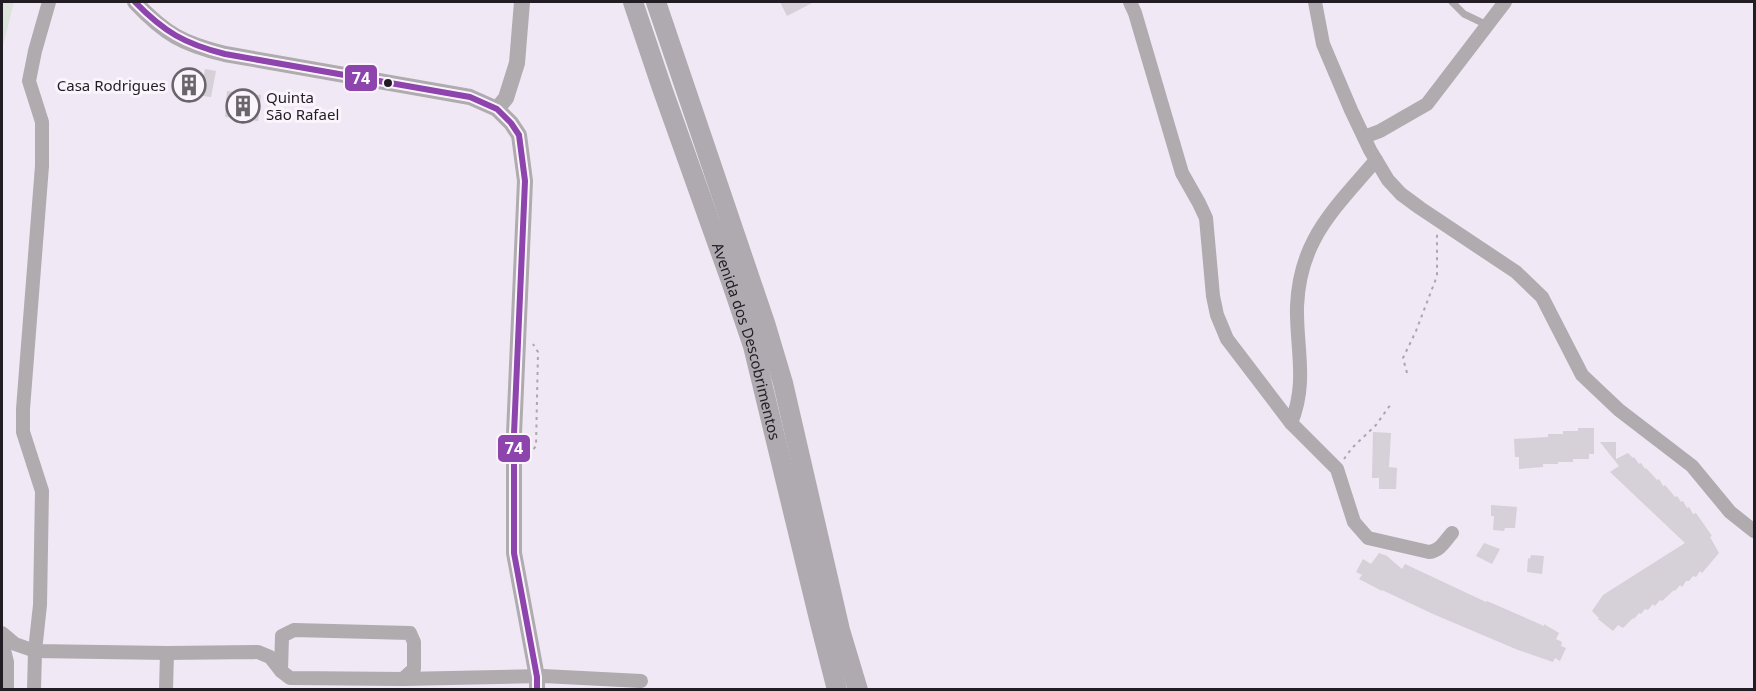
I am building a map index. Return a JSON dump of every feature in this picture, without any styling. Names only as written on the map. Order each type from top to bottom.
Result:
[{"type":"main road","name":"Avenida dos Descobrimentos","points":[[633,2],[753,346],[837,690]]},
{"type":"main road","name":"Avenida dos Descobrimentos","points":[[656,2],[766,326],[783,383],[840,630],[858,690]]},
{"type":"street","points":[[34,690],[40,605],[42,490],[23,432],[23,409],[42,166],[42,122],[29,81],[49,2]]},
{"type":"street","points":[[135,2],[162,28],[178,39],[198,48],[470,97],[497,109],[519,135],[525,181],[514,434],[514,553],[537,683]]},
{"type":"street","points":[[497,109],[506,98],[517,63],[522,2]]},
{"type":"street","points":[[1130,2],[1182,173],[1206,218],[1212,296],[1227,339],[1291,423],[1337,469],[1354,522],[1368,538],[1430,552],[1440,548],[1452,532]]},
{"type":"street","points":[[1315,2],[1323,44],[1364,137],[1388,180],[1401,194],[1442,224],[1516,272],[1542,297],[1582,375],[1619,410],[1692,466],[1730,512],[1755,531]]},
{"type":"street","points":[[1364,137],[1380,131],[1427,104],[1505,2]]},
{"type":"street","points":[[1291,423],[1298,407],[1301,386],[1297,306],[1301,276],[1314,240],[1331,214],[1376,160]]},
{"type":"street","points":[[2,633],[15,644],[35,651],[167,653],[258,652],[271,647],[282,636],[294,630],[410,633],[414,642],[414,669],[403,679]]},
{"type":"street","points":[[281,671],[282,636]]},
{"type":"street","points":[[2,642],[7,662],[7,690]]},
{"type":"street","points":[[258,652],[270,657],[290,678],[435,677],[537,683],[641,681]]},
{"type":"street","points":[[166,690],[167,653]]},
{"type":"street","points":[[414,657],[424,672],[435,677]]},
{"type":"lane","points":[[1452,2],[1464,14],[1487,25]]},
{"type":"path","points":[[1407,373],[1403,358],[1437,276],[1436,239],[1442,224]]},
{"type":"path","points":[[1337,469],[1352,448],[1376,425],[1390,404]]},
{"type":"shaded area","points":[[2,2],[14,2],[2,50]]},
{"type":"building","points":[[780,2],[814,2],[787,16]]},
{"type":"building","points":[[205,69],[216,71],[211,97],[195,95],[194,99],[179,96],[183,71],[204,75]]},
{"type":"building","name":"Quinta São Rafael","points":[[227,91],[261,95],[258,121],[225,117]]},
{"type":"building","points":[[1578,428],[1594,428],[1594,454],[1589,454],[1589,459],[1573,459],[1573,462],[1558,462],[1558,464],[1543,464],[1543,467],[1519,469],[1519,457],[1515,457],[1514,439],[1548,437],[1548,434],[1563,434],[1563,431],[1578,431]]},
{"type":"building","points":[[1373,432],[1391,433],[1389,467],[1397,468],[1396,489],[1379,489],[1379,478],[1372,478]]},
{"type":"building","points":[[1600,442],[1616,442],[1616,459],[1628,453],[1634,457],[1675,497],[1683,501],[1693,514],[1696,513],[1712,536],[1710,537],[1719,553],[1702,573],[1700,571],[1696,577],[1693,576],[1686,581],[1682,587],[1680,585],[1655,606],[1653,604],[1648,610],[1645,609],[1641,614],[1639,613],[1623,628],[1618,625],[1613,631],[1592,611],[1603,595],[1685,543],[1610,472],[1619,466]]},
{"type":"building","points":[[1491,505],[1517,507],[1515,528],[1505,528],[1504,531],[1493,530],[1494,516],[1491,516]]},
{"type":"building","points":[[1484,543],[1500,549],[1492,564],[1476,556]]},
{"type":"building","points":[[1379,553],[1387,556],[1402,569],[1405,564],[1486,602],[1544,626],[1544,624],[1559,633],[1556,639],[1562,642],[1561,646],[1566,648],[1560,661],[1555,658],[1553,662],[1518,650],[1359,579],[1362,575],[1356,572],[1363,559],[1371,564]]},
{"type":"building","points":[[1531,555],[1544,556],[1542,574],[1527,572],[1528,558],[1530,559]]},
{"type":"transit line","name":"74","points":[[135,2],[176,36],[198,46],[225,54],[470,97],[497,109],[519,135],[525,181],[514,434],[514,553],[537,677],[537,690]]},
{"type":"place","name":"Casa Rodrigues","points":[[189,85]]},
{"type":"place","name":"Quinta São Rafael","points":[[243,106]]}]
